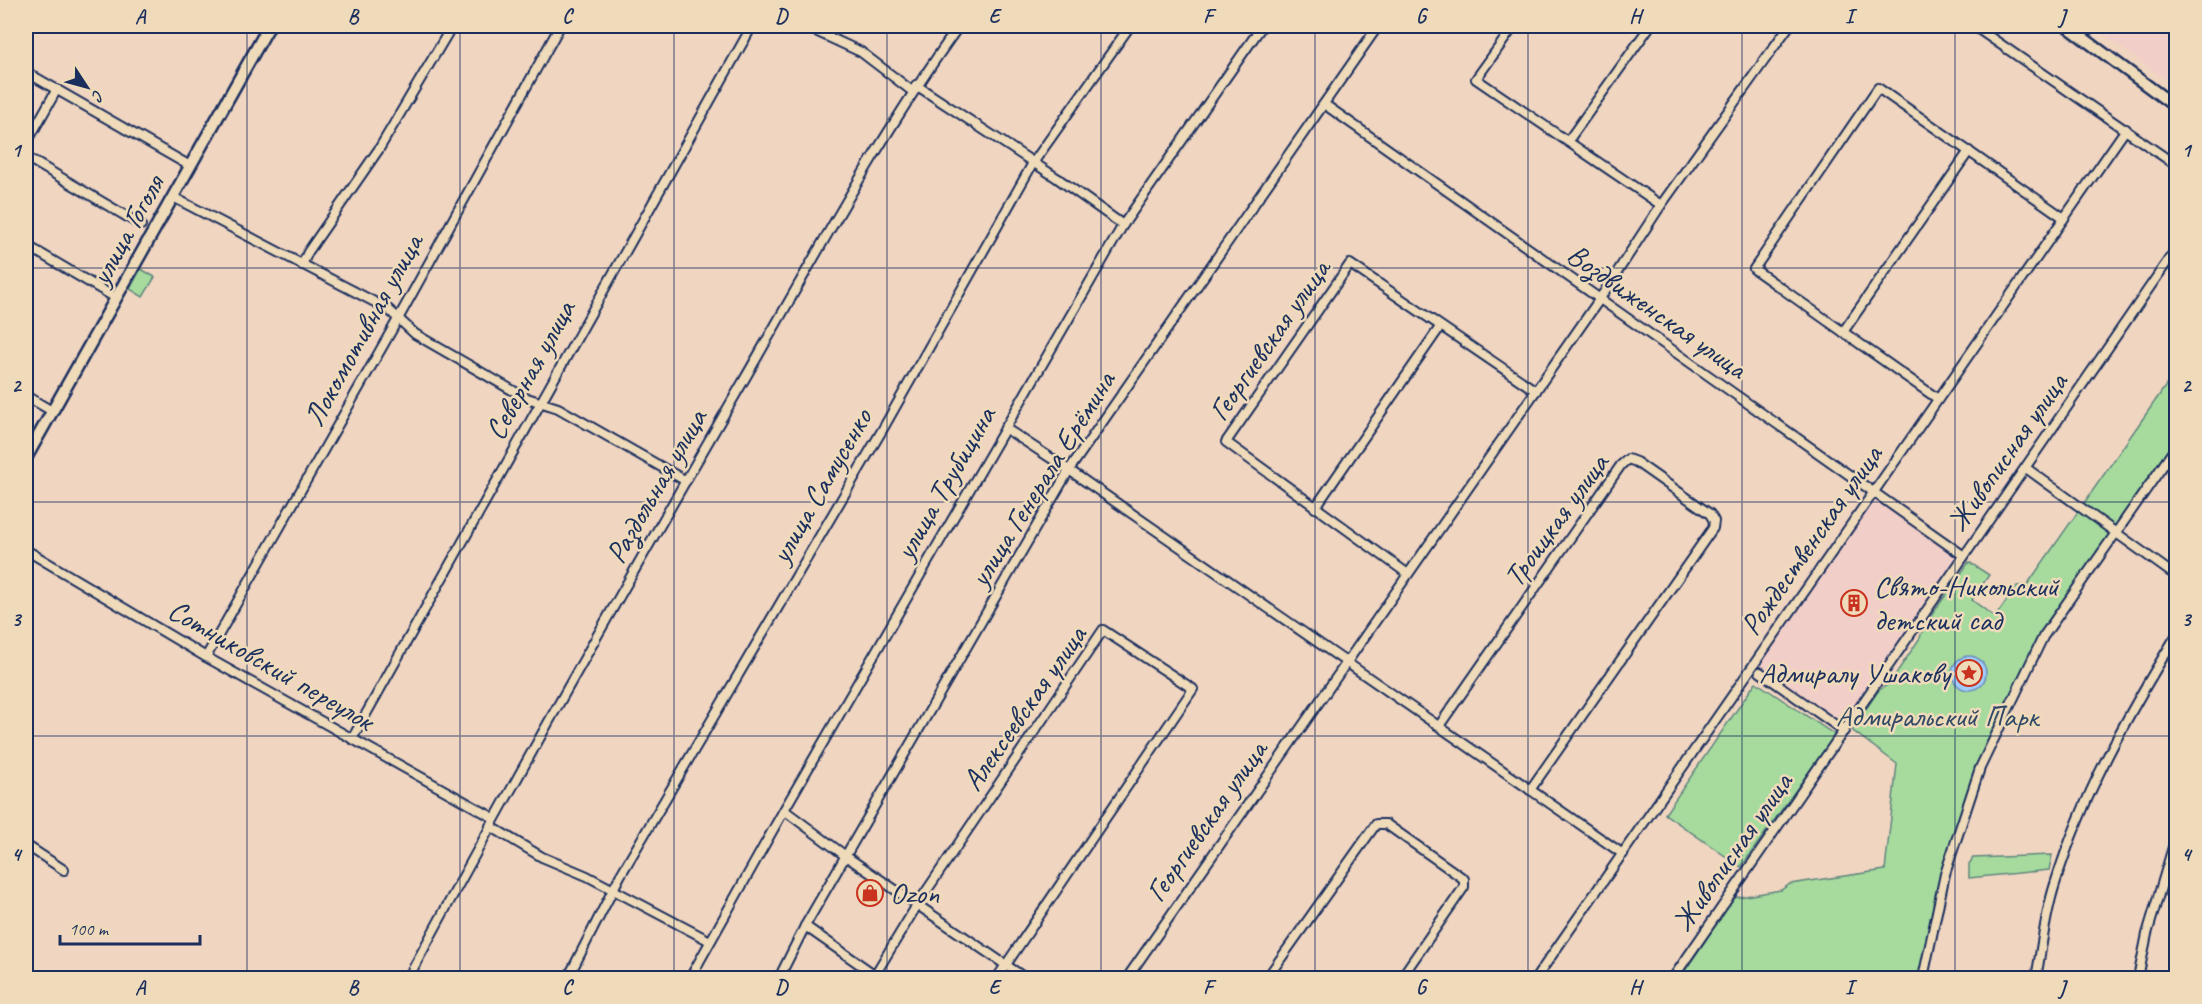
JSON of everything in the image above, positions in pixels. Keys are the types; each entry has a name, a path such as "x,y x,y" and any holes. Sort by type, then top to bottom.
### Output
{"main road":[{"name":"улица Гоголя","path":"26,458 269,26"},
{"path":"2067,26 2176,107"}],"street":[{"path":"302,265 308,252 379,149 452,26"},
{"name":"Локомотивная улица","path":"206,657 560,26"},
{"name":"Северная улица","path":"352,738 752,26"},
{"path":"805,26 861,52 1033,163 1123,225"},
{"name":"Раздольная улица","path":"408,978 492,822 686,481 914,88 958,26"},
{"name":"улица Самусенко","path":"568,978 613,890 884,427 1033,163 1130,26"},
{"name":"улица Трубицина","path":"690,978 784,810 1123,225 1262,26"},
{"name":"улица Генерала Ерёмина","path":"779,978 806,926 1069,470 1378,26"},
{"path":"1514,26 1476,79 1661,205"},
{"path":"1568,141 1650,26"},
{"path":"1974,26 2176,165"},
{"name":"Георгиевская улица","path":"1127,978 1536,391 1661,205 1786,27"},
{"path":"26,72 190,166"},
{"path":"1938,399 1754,269 1878,88 2064,218"},
{"path":"26,144 57,89"},
{"name":"Воздвиженская улица","path":"1324,104 1964,556"},
{"name":"Рождественская улица","path":"1536,978 2126,129"},
{"path":"1843,332 1969,152"},
{"path":"26,157 141,225"},
{"path":"173,197 388,309 415,334 524,397 540,400 558,408 686,481"},
{"path":"26,245 116,298"},
{"name":"Живописная улица","path":"1673,978 2176,249"},
{"name":"Георгиевская улица","path":"1408,574 1226,442 1350,264 1536,391"},
{"path":"1315,508 1440,327"},
{"path":"26,396 52,411"},
{"path":"1005,428 1623,854"},
{"path":"1923,978 1944,874 1980,768 2043,637 2176,447"},
{"name":"Троицкая улица","path":"1439,726 1621,465 1628,459 1636,462 1710,514 1714,520 1713,528 1530,790"},
{"path":"2026,468 2117,531 2176,576"},
{"name":"Сотниковский переулок","path":"26,550 206,657 352,738 492,822 542,856 710,941"},
{"name":"Алексеевская улица","path":"917,905 1102,630 1193,689 1006,965"},
{"path":"2036,978 2055,884 2097,776 2176,636"},
{"path":"1760,672 1844,731"},
{"path":"784,810 847,857 1025,978"},
{"path":"1267,978 1376,824 1386,824 1464,879 1464,887 1401,978"},
{"path":"2138,978 2146,934 2176,837"},
{"path":"26,845 64,870"},
{"path":"806,926 874,977 917,905"},
{"path":"997,978 1006,965"}],"shaded area":[{"path":"2092,26 2176,26 2176,87"},
{"path":"1875,498 1958,557 1843,723 1759,667"}],"green space":[{"path":"141,269 155,277 143,297 130,289"},
{"name":"Адмиральский Парк","path":"2176,371 2176,438 2041,632 1978,767 1946,860 1918,978 1680,978 1734,898 1781,890 1790,884 1885,870 1897,764 1853,731 1853,728 1879,690 1889,684 1920,638 1924,626 1969,562 1989,575 1972,600 1995,617 2017,586 2027,585"},
{"path":"1756,682 1835,735 1741,867 1665,814"},
{"path":"2052,855 2049,870 1969,878 1969,864 1973,858"}],"water":[{"path":"1969,656 1981,661 1986,673 1981,685 1969,690 1957,685 1952,673 1957,661"}],"place":[{"name":"Свято-Никольский детский сад","path":"1854,603"},
{"name":"Адмиралу Ушакову","path":"1969,673"},
{"name":"Ozon","path":"870,893"}]}
